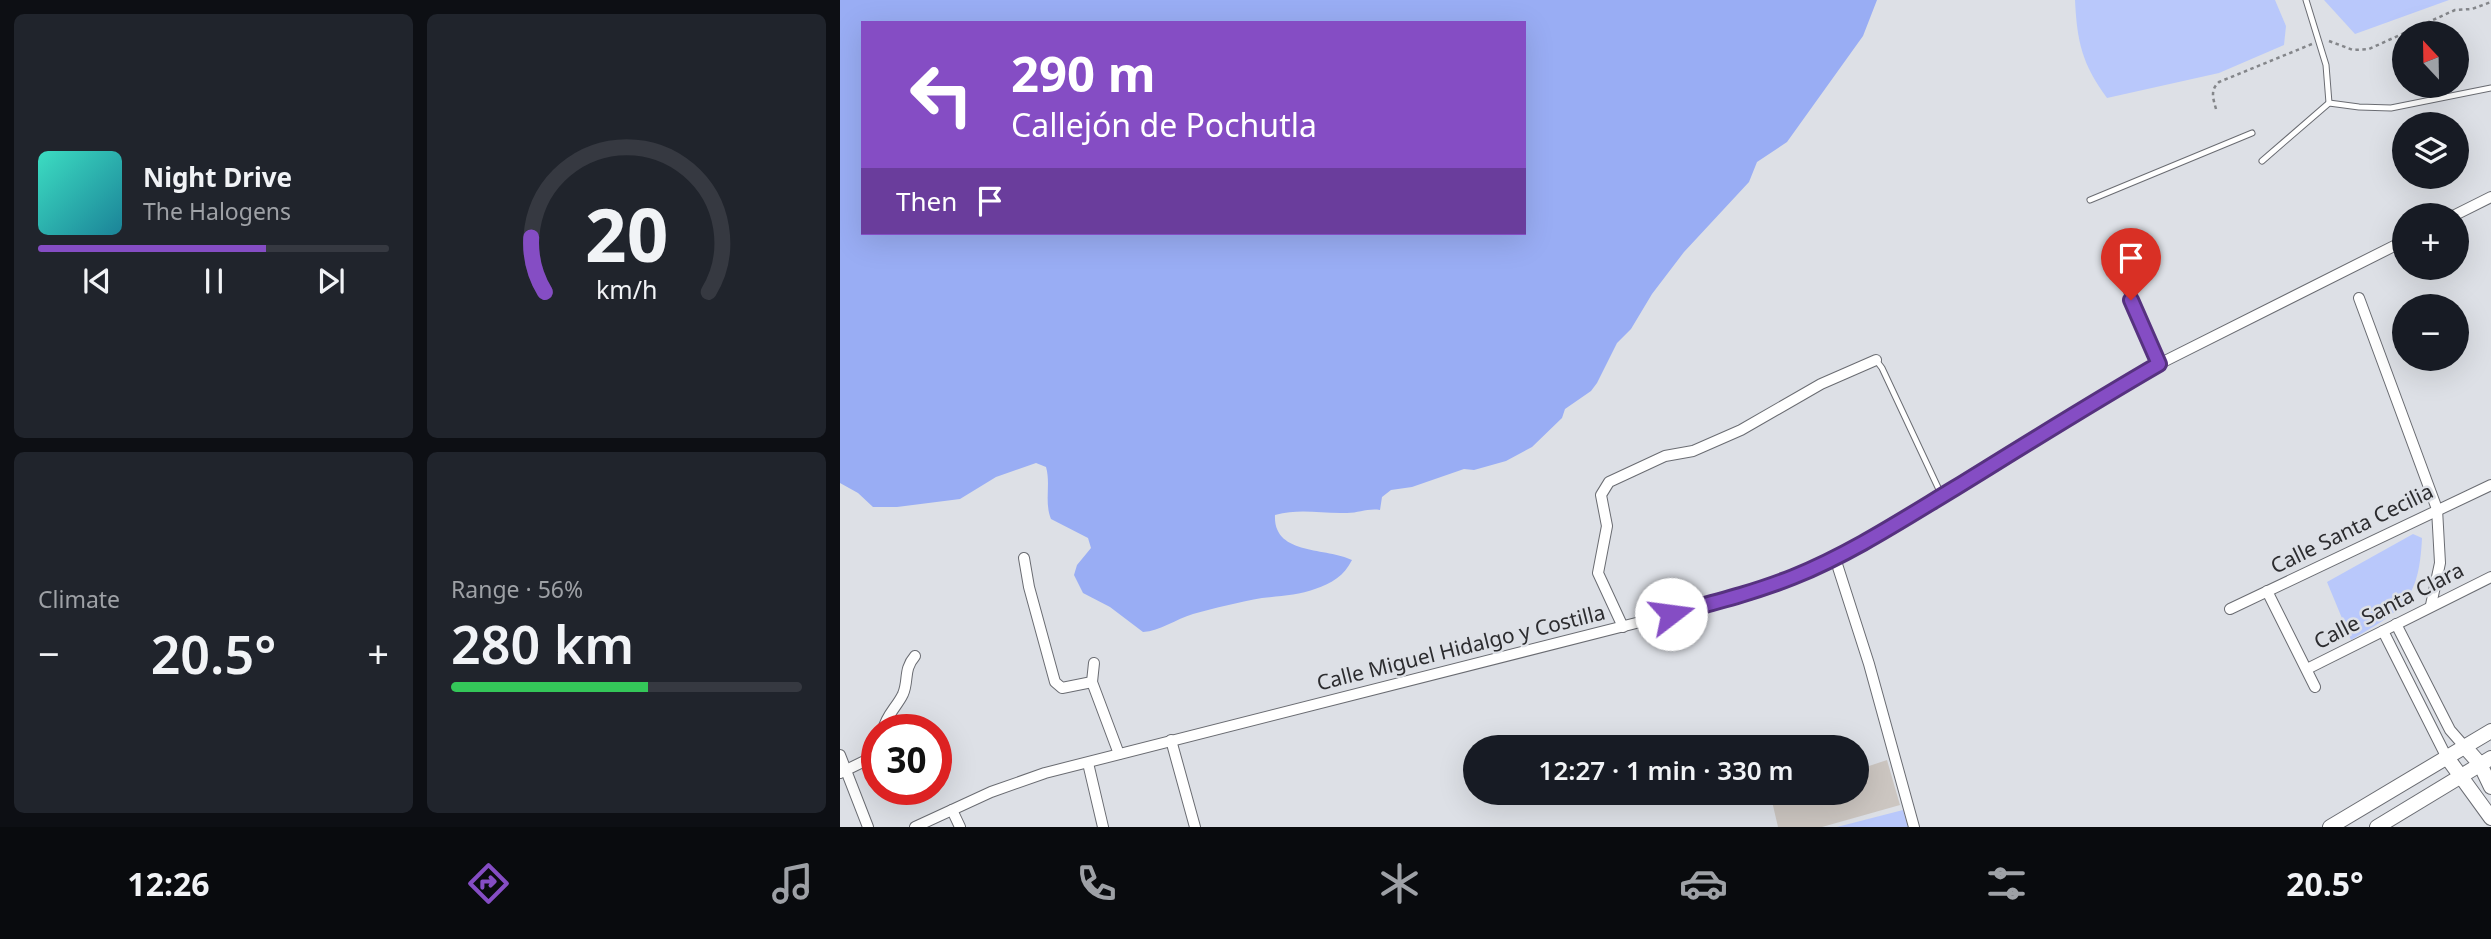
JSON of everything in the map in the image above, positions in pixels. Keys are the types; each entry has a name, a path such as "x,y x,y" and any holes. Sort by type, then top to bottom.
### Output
{"main road":[{"path":"2330,827 2491,731"},
{"path":"2464,746 2486,761 2491,787"},
{"path":"2446,756 2491,818"},
{"path":"2377,827 2486,761"}],"street":[{"path":"2469,208 2491,197"},
{"name":"Calle Miguel Hidalgo y Costilla","path":"915,827 1022,780 1623,627 1740,596 1793,577 1889,529 2159,364 2392,247"},
{"path":"2359,298 2437,509 2440,563 2431,605"},
{"path":"1623,627 1598,573 1607,526 1601,495 1609,482 1665,456 1693,452 1741,430 1821,384 1876,360"},
{"name":"Calle Santa Cecilia","path":"2230,609 2491,485"},
{"path":"1024,558 1029,587 1055,682 1062,688 1092,682"},
{"path":"1835,558 1869,664 1914,827"},
{"name":"Calle Santa Clara","path":"2267,591 2306,669 2491,576"},
{"path":"2396,624 2450,730 2464,746"},
{"path":"2383,631 2446,756"},
{"path":"889,714 898,704 904,691 906,670 915,656"},
{"path":"1094,663 1092,682 1119,754"},
{"path":"2306,669 2315,687"},
{"path":"1171,740 1195,827"},
{"path":"840,755 843,772 868,827"},
{"path":"843,772 861,763"},
{"path":"1088,763 1103,827"},
{"path":"952,810 960,827"}],"lane":[{"path":"2306,0 2326,65 2329,103"},
{"path":"2262,161 2329,103 2390,108 2491,88"},
{"path":"2090,200 2252,133"},
{"path":"2111,257 2159,364"},
{"path":"1876,360 1942,496"}],"path":[{"path":"2216,109 2213,96 2215,86 2219,82 2320,41 2333,42 2353,50 2369,49 2455,10 2472,9 2491,2"}],"shaded area":[{"path":"840,0 1877,0 1863,36 1787,142 1757,162 1749,182 1684,252 1652,294 1631,329 1617,343 1591,391 1565,409 1562,418 1532,447 1506,461 1474,470 1464,469 1412,487 1391,490 1382,497 1380,510 1275,515 1277,528 1283,538 1292,544 1352,560 1341,575 1327,584 1302,593 1262,598 1201,612 1143,632 1110,607 1083,593 1074,575 1077,565 1091,548 1088,538 1051,519 1046,467 1036,463 996,477 960,499 897,507 873,507 858,493 840,483"},
{"path":"2075,0 2275,0 2286,26 2284,45 2219,73 2107,98 2082,52"},
{"path":"2324,0 2449,0 2355,34"},
{"path":"2413,534 2422,538 2417,576 2412,590 2396,611 2351,640 2327,582"},
{"path":"1903,810 1908,827 1837,827"}],"building":[{"path":"1887,760 1900,805 1822,827 1778,827 1773,805 1869,805 1869,766"}],"route":[{"path":"1671,614 1740,596 1835,558 1889,529 2159,364 2131,300"}]}
